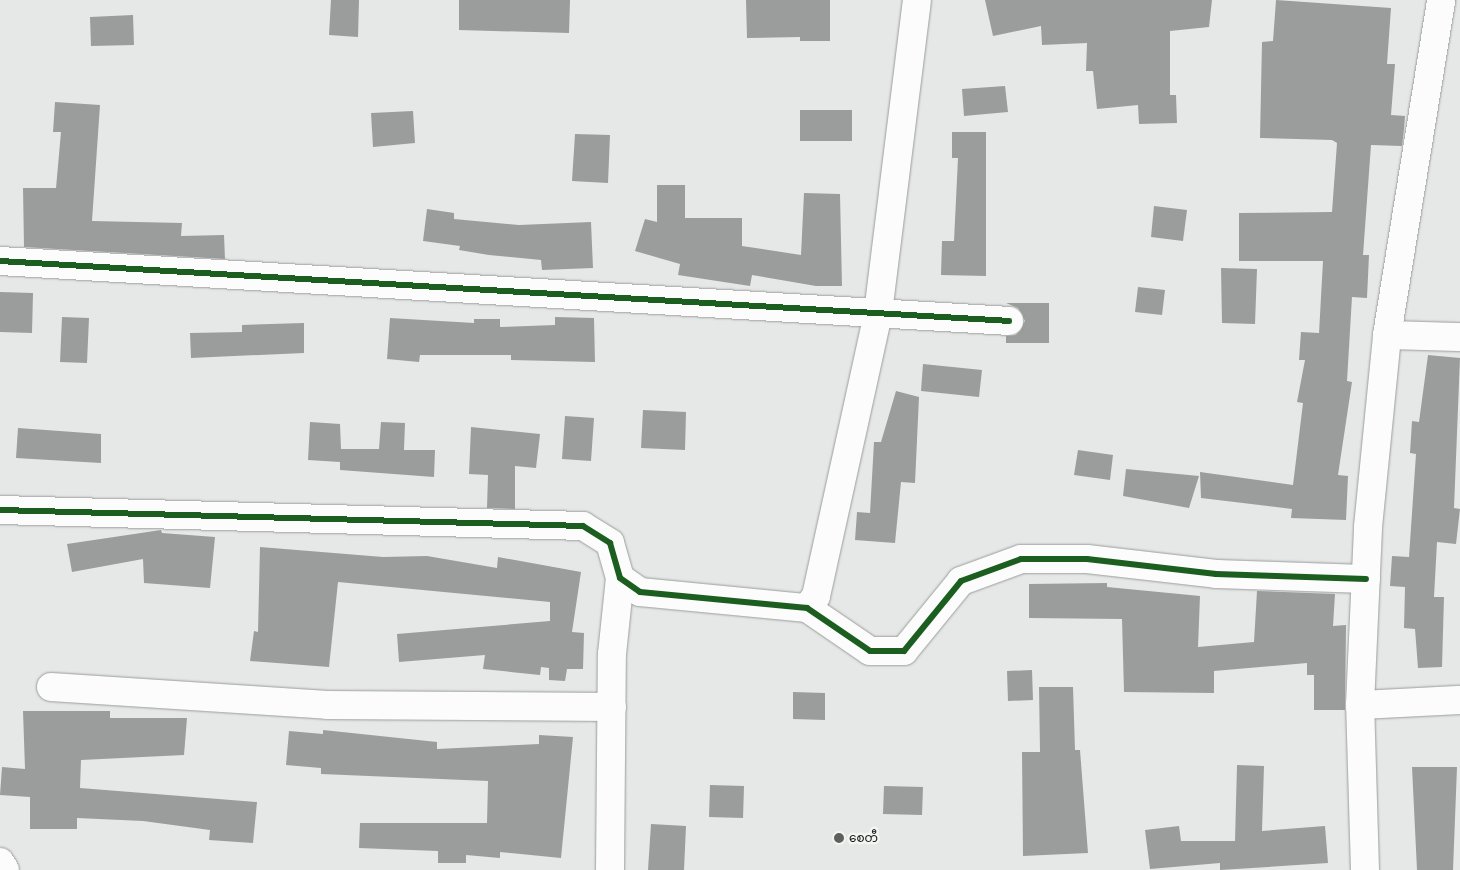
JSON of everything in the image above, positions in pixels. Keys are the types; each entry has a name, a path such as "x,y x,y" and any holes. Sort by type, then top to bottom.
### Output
{"street":[{"path":"807,608 816,596 878,313 917,0"},
{"path":"1365,870 1360,705 1366,579 1387,335 1441,0"},
{"path":"0,261 1009,321"},
{"path":"1387,335 1460,336"},
{"path":"0,510 583,526 610,543 620,578 612,654 610,870"},
{"path":"620,578 640,592 807,608 870,651 904,652 961,581 1021,559 1087,559 1216,574 1366,579"},
{"path":"51,687 327,705 612,707"},
{"path":"1360,705 1460,700"},
{"path":"0,862 5,870"}],"building":[{"path":"331,0 359,0 358,37 329,35"},
{"path":"459,0 570,0 569,33 459,30"},
{"path":"746,0 830,0 830,41 800,41 800,37 747,38"},
{"path":"985,0 1212,0 1209,27 1170,31 1170,95 1176,95 1177,123 1139,124 1138,105 1097,109 1093,71 1086,71 1087,43 1042,45 1041,26 993,36"},
{"path":"1276,0 1391,8 1387,64 1395,64 1391,115 1405,116 1404,129 1402,146 1371,145 1363,255 1369,255 1367,298 1352,297 1347,381 1352,382 1338,475 1348,476 1346,520 1291,518 1292,509 1201,498 1200,472 1293,485 1303,403 1297,402 1305,360 1299,360 1301,332 1319,333 1323,261 1239,261 1239,213 1332,212 1337,143 1332,140 1260,138 1262,42 1273,41"},
{"path":"133,15 134,45 91,46 90,17"},
{"path":"1005,86 1008,112 964,116 962,89"},
{"path":"55,102 100,105 92,221 182,223 181,236 224,235 225,259 24,247 23,188 56,188 61,132 53,132"},
{"path":"800,110 852,110 852,141 800,141"},
{"path":"413,111 415,143 373,147 371,113"},
{"path":"952,132 986,132 986,276 941,275 942,241 954,241 958,158 952,158"},
{"path":"575,134 610,135 608,183 572,181"},
{"path":"657,185 685,185 685,218 742,218 742,246 801,255 804,193 840,194 842,286 816,286 752,275 750,286 678,275 680,264 635,251 645,219 657,222"},
{"path":"1154,206 1187,210 1183,241 1151,237"},
{"path":"427,209 454,213 454,219 519,225 591,222 593,268 542,270 541,260 489,255 459,250 460,246 423,241"},
{"path":"1221,268 1257,269 1255,324 1222,323"},
{"path":"1138,287 1165,290 1162,315 1135,312"},
{"path":"0,292 33,293 32,333 0,332"},
{"path":"1006,303 1049,303 1049,343 1006,343 1006,336 1016,335 1025,321 1018,308"},
{"path":"62,317 89,318 87,363 60,362"},
{"path":"555,317 594,318 595,362 511,360 511,355 420,355 419,362 387,359 390,318 474,323 474,319 500,319 500,327 555,325"},
{"path":"304,323 304,353 191,358 190,333 242,332 242,325"},
{"path":"1428,355 1460,358 1454,508 1460,509 1456,544 1437,542 1434,597 1444,597 1442,667 1418,668 1415,629 1404,628 1405,587 1390,586 1392,556 1409,557 1416,454 1410,453 1412,421 1419,422"},
{"path":"923,364 982,370 979,397 921,391"},
{"path":"896,391 919,397 915,483 901,482 895,543 855,540 857,512 870,513 874,442 881,442"},
{"path":"643,410 686,412 685,450 641,448"},
{"path":"565,416 594,418 591,461 562,459"},
{"path":"310,422 340,424 341,449 379,449 381,422 405,423 404,450 435,450 434,477 340,470 340,462 308,460"},
{"path":"471,427 540,434 536,468 515,466 515,509 487,508 488,475 469,474"},
{"path":"18,428 101,434 101,463 16,458"},
{"path":"1078,450 1113,455 1110,480 1074,475"},
{"path":"1126,469 1199,476 1189,508 1123,496"},
{"path":"161,530 162,533 215,537 210,588 144,583 143,559 72,572 67,544"},
{"path":"260,547 383,557 427,556 497,568 498,557 581,572 572,632 584,633 583,669 567,669 565,681 549,680 549,668 541,667 540,675 483,669 485,655 399,662 397,634 550,621 550,602 338,582 329,667 250,661 254,631 258,632"},
{"path":"1107,583 1107,587 1200,596 1198,647 1254,642 1257,591 1335,594 1333,626 1346,625 1345,710 1314,710 1314,675 1307,675 1307,663 1214,671 1214,693 1124,692 1122,619 1029,618 1029,584"},
{"path":"1032,670 1033,700 1008,701 1007,671"},
{"path":"1039,687 1073,687 1075,750 1080,750 1088,853 1023,856 1022,752 1040,752"},
{"path":"793,692 825,693 825,720 793,719"},
{"path":"23,711 110,711 110,718 187,718 184,755 81,760 80,788 257,802 253,843 209,840 210,830 143,821 77,818 77,829 30,829 30,797 0,795 2,767 25,769"},
{"path":"323,730 437,742 437,749 539,744 539,735 573,737 561,858 500,852 500,858 466,855 466,863 438,863 438,851 359,848 360,823 487,823 488,781 321,774 321,768 286,765 289,731 323,734"},
{"path":"1237,765 1264,766 1262,831 1325,826 1328,863 1220,870 1220,863 1150,869 1145,830 1179,826 1181,841 1235,841"},
{"path":"1412,767 1457,767 1453,870 1417,870"},
{"path":"710,785 744,786 743,818 709,817"},
{"path":"884,786 923,787 922,815 883,814"},
{"path":"651,824 686,826 684,870 648,870"}],"cycle path":[{"path":"0,261 1009,321"},
{"path":"0,510 583,526 610,543 620,578 640,592 807,608 870,651 904,651 961,581 1021,559 1087,559 1216,574 1366,579"}],"place":[{"name":"စေတီ","path":"839,838"}]}
